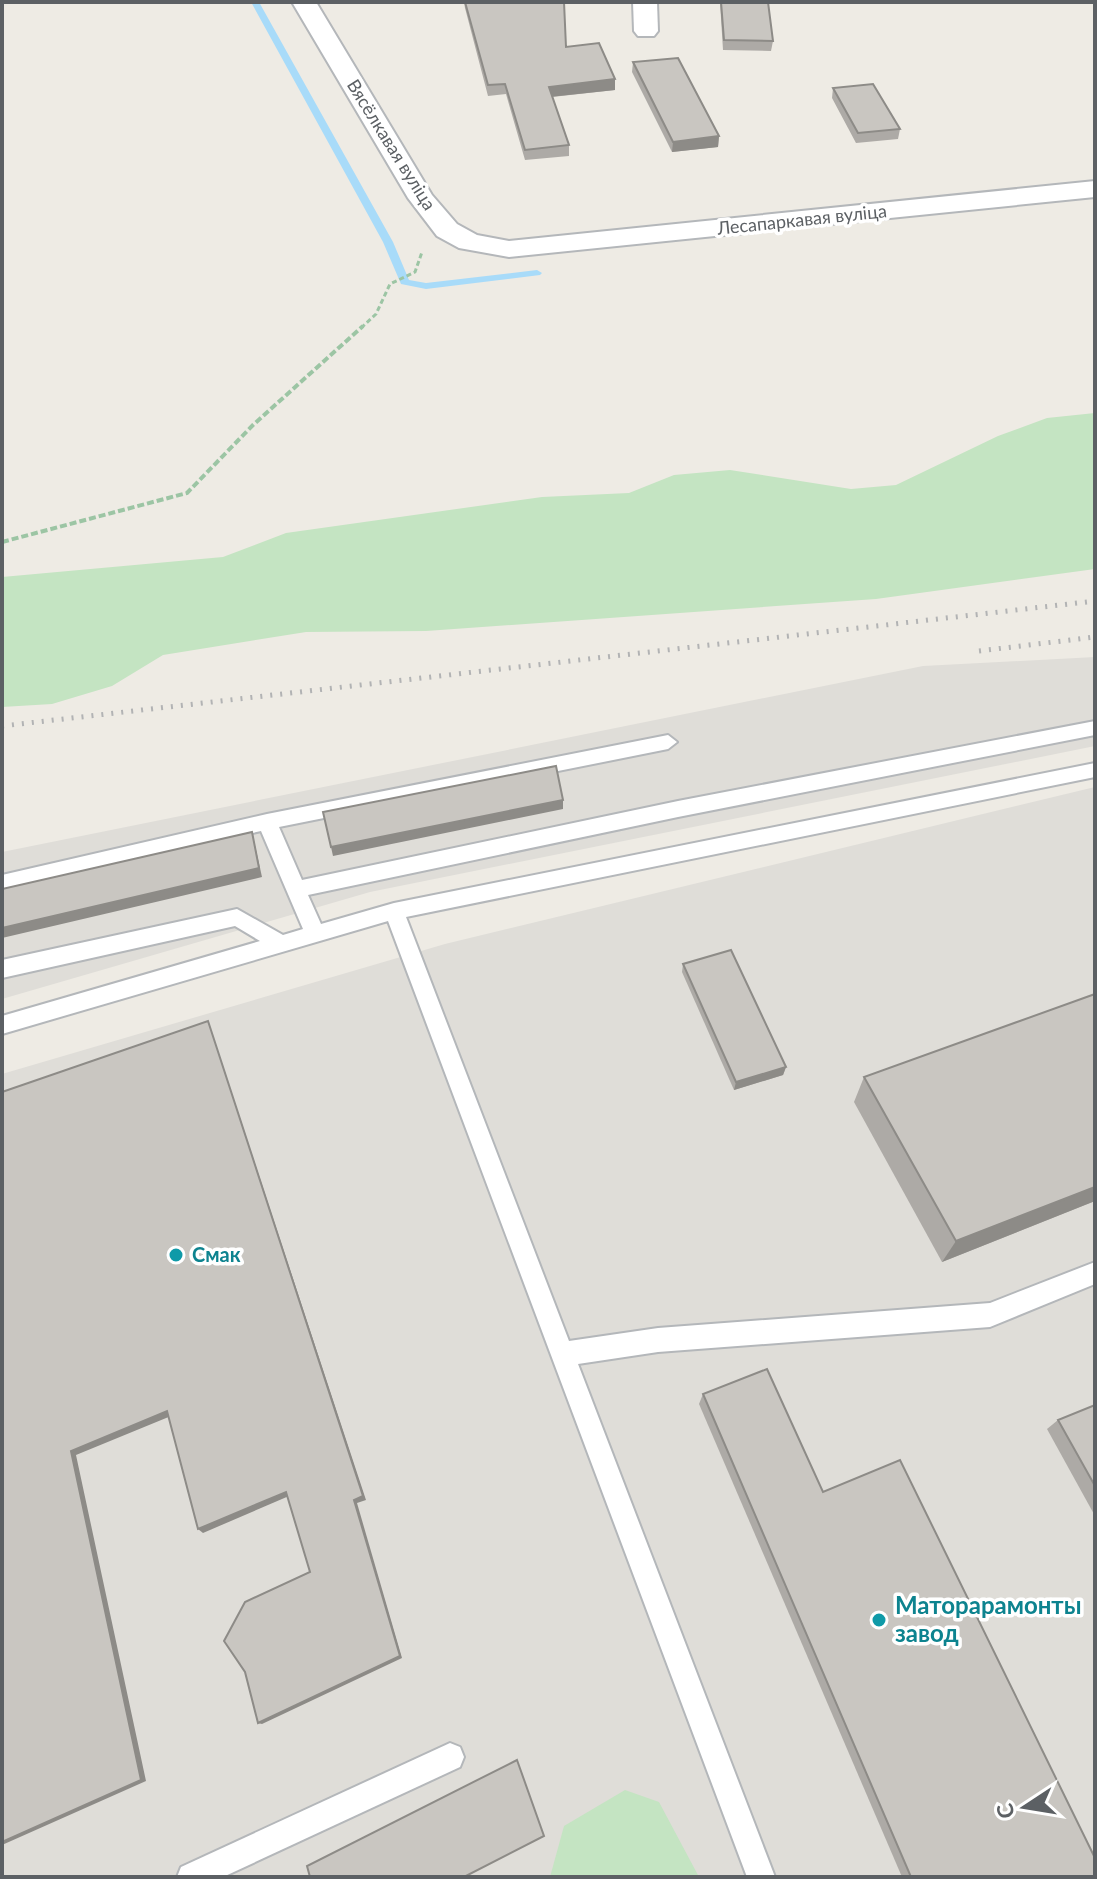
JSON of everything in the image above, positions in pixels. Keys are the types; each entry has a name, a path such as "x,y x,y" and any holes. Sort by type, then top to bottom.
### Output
{"street":[{"name":"Вясёлкавая вуліца","path":"304,2 421,198 447,230 469,242 509,249"},
{"path":"645,2 646,31"},
{"name":"Лесапаркавая вуліца","path":"509,249 1095,189"}],"lane":[{"path":"294,890 678,809 1095,728"},
{"path":"2,883 267,822 668,742"},
{"path":"2,1025 394,911 1095,770"},
{"path":"267,822 315,934"},
{"path":"394,911 761,1877"},
{"path":"2,969 237,917 282,944"},
{"path":"563,1354 658,1340 990,1315 1095,1273"},
{"path":"191,1877 450,1757"}],"path":[{"path":"2,542 187,493 253,425 376,314 390,284 415,272"}],"shaded area":[{"path":"1095,657 1095,746 370,892 2,999 2,852 923,666"},
{"path":"1095,787 1095,1877 2,1877 2,1074 445,944"}],"green space":[{"path":"1095,413 1095,569 876,599 426,631 306,632 163,655 112,686 52,704 2,707 2,577 223,557 286,533 542,497 629,493 674,475 730,470 851,489 896,485 998,436 1047,418"},
{"path":"625,1790 659,1802 699,1877 550,1877 564,1826"}],"building":[{"path":"465,2 564,2 566,47 599,43 615,79 549,87 569,145 525,150 505,84 488,85"},
{"path":"721,2 768,2 773,41 724,40"},
{"path":"678,58 719,136 673,142 633,62"},
{"path":"873,84 900,129 858,133 833,88"},
{"path":"556,766 563,800 331,847 323,812"},
{"path":"252,832 259,868 2,928 2,889"},
{"path":"731,950 786,1067 736,1082 683,964"},
{"path":"1095,994 1095,1187 956,1241 864,1077"},
{"path":"208,1021 363,1496 354,1500 400,1656 258,1723 245,1672 224,1641 245,1602 310,1572 286,1492 198,1529 167,1411 71,1451 141,1780 2,1842 2,1092"},
{"name":"Маторарамонты завод","path":"767,1369 823,1492 900,1460 1095,1858 1095,1877 911,1877 703,1394"},
{"path":"1095,1405 1095,1486 1058,1420"},
{"path":"517,1760 544,1836 464,1877 310,1877 307,1866"}],"waterway":[{"path":"255,2 388,242 405,282 426,286 537,273"}],"railway":[{"path":"2,726 1095,601"},
{"path":"979,651 1095,637"}],"place":[{"name":"Смак","path":"176,1255"},
{"name":"Маторарамонты завод","path":"879,1620"}]}
